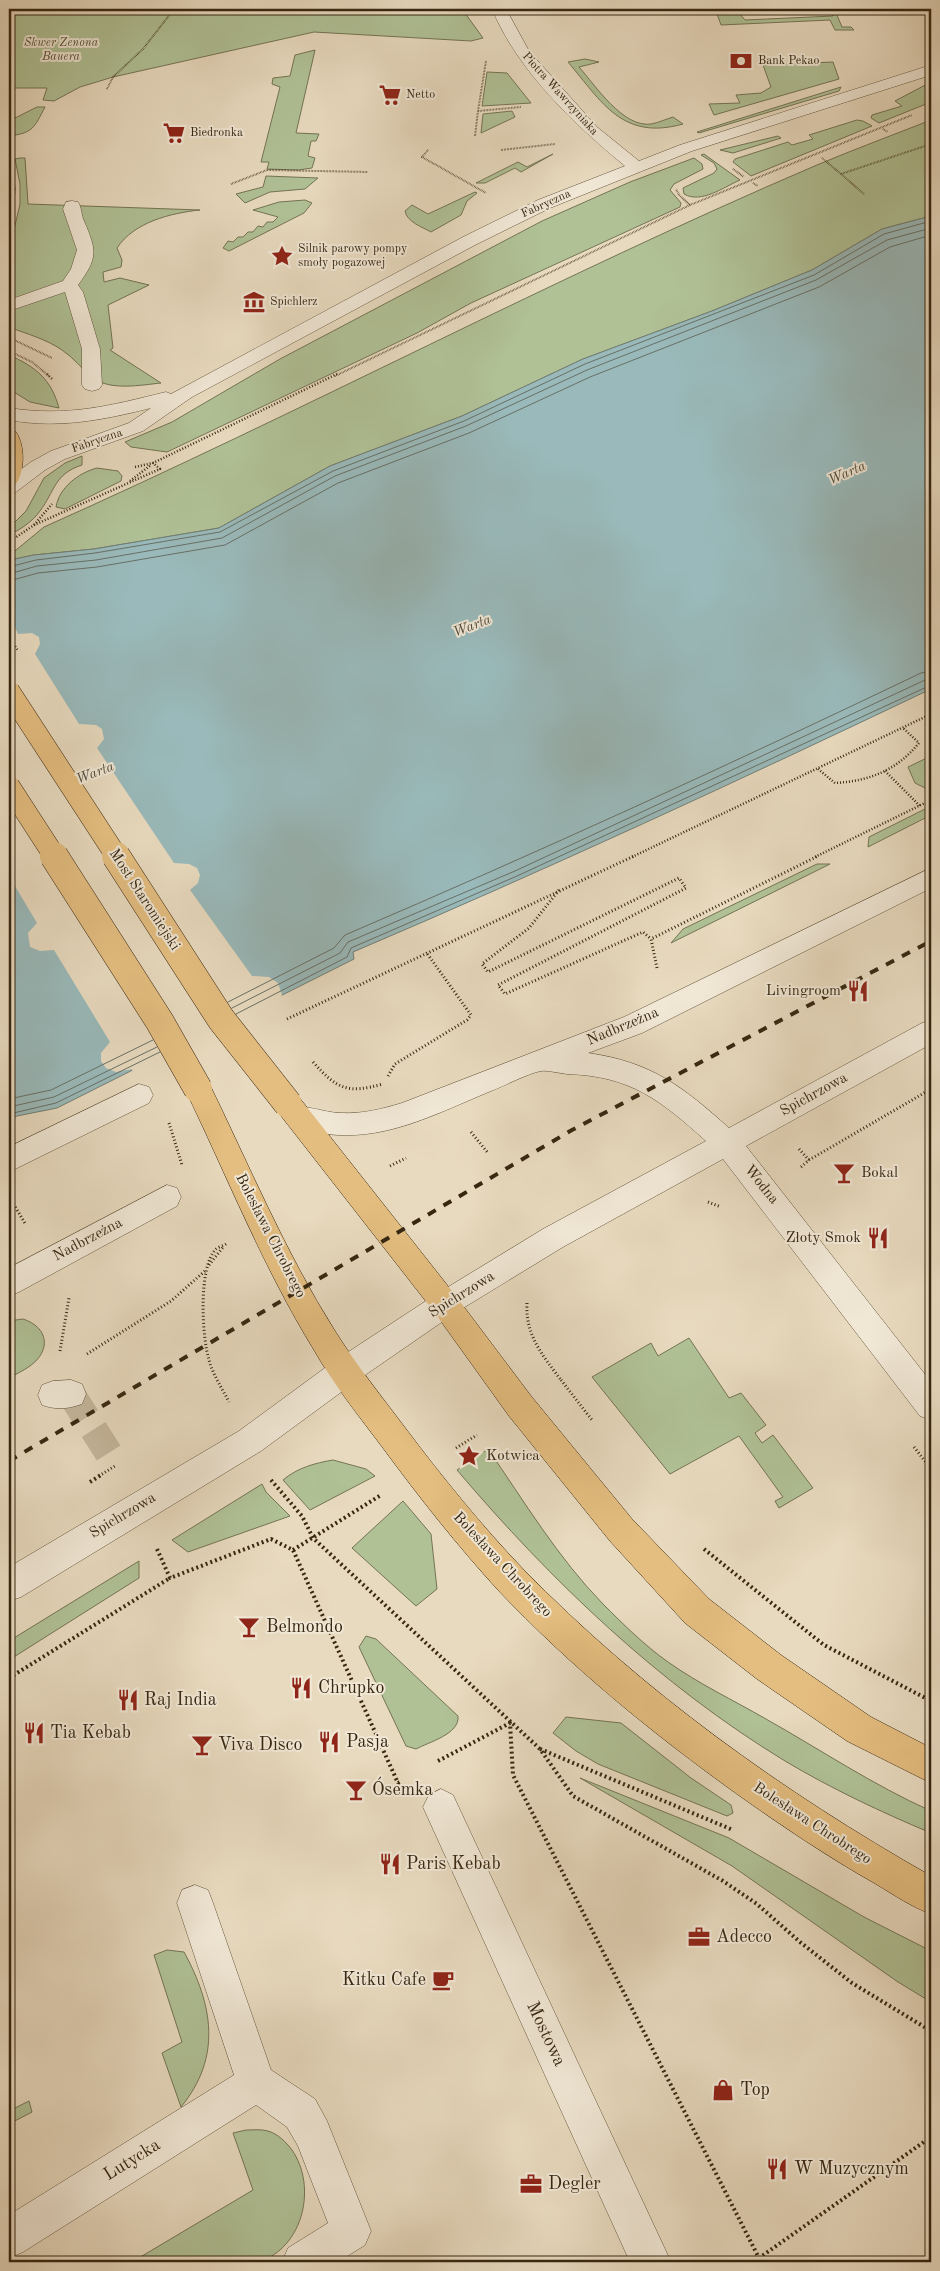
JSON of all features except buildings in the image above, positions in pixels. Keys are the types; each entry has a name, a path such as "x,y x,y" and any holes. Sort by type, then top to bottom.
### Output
{"main road":[{"path":"9,436 13,458 9,480"},
{"name":"Most Staromiejski","path":"9,691 221,1019 293,1110"},
{"name":"Bolesława Chrobrego","path":"9,786 160,1022 198,1088 264,1227 317,1328 344,1372 419,1472 527,1596 636,1696 733,1771 810,1824 841,1845 931,1896"},
{"path":"293,1110 445,1304 520,1406 620,1530 697,1610 769,1668 846,1720 931,1766"}],"street":[{"name":"Piotra Wawrzyniaka","path":"499,9 522,53 591,130 636,167"},
{"name":"Fabryczna","path":"9,488 38,466 58,455 136,427 185,393 489,230 544,204 686,148 896,83 931,70"},
{"path":"9,306 69,285 84,263 87,244 73,215 72,206"},
{"path":"69,285 74,292 91,349 92,385"},
{"name":"Fabryczna","path":"9,414 44,419 80,418 96,416 185,393"},
{"name":"Nadbrzeżna","path":"293,1110 340,1125 371,1123 406,1114 527,1065 633,1026 931,877"},
{"name":"Spichrzowa","path":"9,1585 250,1441 344,1372 445,1304 553,1238 931,1031"},
{"name":"Wodna","path":"527,1065 554,1062 582,1063 608,1067 659,1087 681,1102 727,1143 777,1205 931,1406"},
{"path":"9,1160 139,1095"},
{"name":"Nadbrzeżna","path":"9,1283 167,1197"},
{"name":"Mostowa","path":"441,1807 651,2262"},
{"path":"195,1903 256,2083 301,2113 313,2135 351,2231 302,2262"},
{"name":"Lutycka","path":"9,2238 256,2083"}],"path":[{"path":"9,13 84,9"},
{"path":"106,89 113,77 143,49 174,9"},
{"path":"474,136 487,56"},
{"path":"478,110 526,107"},
{"path":"126,485 153,463 690,205 914,114"},
{"path":"883,129 888,132"},
{"path":"501,150 563,143"},
{"path":"841,174 931,144"},
{"path":"686,148 708,164 709,169 706,174 676,189 679,195 690,205"},
{"path":"428,150 422,157 491,195 485,198"},
{"path":"9,158 15,189 9,230"},
{"path":"822,158 864,194"},
{"path":"231,184 267,170 368,172"},
{"path":"753,183 758,186"},
{"path":"9,351 26,358 42,368 53,380"},
{"path":"9,542 34,525 160,468"},
{"path":"287,1019 931,714"},
{"path":"818,769 835,783 850,783 875,777 910,755 919,743 903,728"},
{"path":"885,772 920,806"},
{"path":"651,939 931,800"},
{"path":"559,890 528,928 482,964 488,972 679,878 686,888 498,985 505,994 643,932 651,939 659,977"},
{"path":"394,1064 467,1020 471,1015 426,952"},
{"path":"383,1084 392,1082"},
{"path":"795,1172 808,1160 931,1089"},
{"path":"9,1196 28,1228"},
{"path":"703,1200 725,1208"},
{"path":"78,1246 62,1395 76,1361 171,1300 206,1270 224,1245"},
{"path":"531,1296 527,1301 526,1312 531,1338 597,1426"},
{"path":"555,1384 561,1380"},
{"path":"453,1451 477,1435"},
{"path":"913,1445 931,1469"},
{"path":"293,1550 385,1492"},
{"path":"136,1508 170,1578"},
{"path":"313,1538 540,1749 574,1796 730,1885 757,1904 800,1942 852,1983 931,2031"},
{"path":"9,1678 170,1578 271,1539 293,1550 398,1783 407,1778"},
{"path":"699,1544 824,1645 931,1701"},
{"path":"433,1764 510,1723"},
{"path":"510,1723 513,1775 759,2258"},
{"path":"754,2262 931,2137"}],"green space":[{"name":"Skwer Zenona Bauera","path":"9,9 462,9 483,38 471,41 314,32 113,77 80,87 54,101 43,100 47,88 9,88"},
{"path":"832,9 844,9 846,13 836,13 842,27 851,27 854,30 835,30 830,20 721,25 716,11 738,12 745,20 833,16"},
{"path":"315,50 296,133 319,134 316,141 311,141 308,156 315,158 312,168 298,170 267,169 269,162 261,162 280,87 272,84 273,78 290,76 295,55"},
{"path":"585,59 599,62 579,67 610,104 630,119 651,124 673,117 683,124 662,128 644,127 629,122 615,114 603,104 568,62"},
{"path":"833,62 839,79 714,115 709,104 740,103 736,95 761,93 771,87 763,65"},
{"path":"487,72 507,73 531,103 482,106"},
{"path":"931,82 931,102 879,123 871,118 872,115 902,106 895,101"},
{"path":"841,87 839,91 699,133 697,132"},
{"path":"37,107 45,107 35,125 28,131 9,136 9,121"},
{"path":"512,111 515,117 481,133 483,114"},
{"path":"857,120 872,126 751,176 733,162 735,159 788,142 792,145 813,139 809,135"},
{"path":"931,120 931,216 882,229 812,270 712,311 583,359 462,416 330,466 219,528 94,549 34,555 15,559 9,563 10,555 44,527 238,437 622,252 817,165"},
{"path":"778,136 781,138 733,153 720,150"},
{"path":"553,154 521,172 515,168 485,183 476,183 518,162 527,167"},
{"path":"704,154 740,180 705,196 691,197 684,194 683,188 714,173 717,169 714,163 701,155"},
{"path":"25,158 28,204 200,210 165,216 143,225 124,239 117,248 122,260 121,267 103,272 104,282 120,278 149,285 108,305 113,348 110,350 161,383 135,386 108,385 93,378 70,356 56,346 9,327 9,251 20,204 20,184 15,159"},
{"path":"694,158 702,164 703,169 674,184 670,190 681,203 680,207 471,303 417,333 167,452 131,447 125,442 172,422 280,359 542,221 630,182"},
{"path":"266,176 318,178 305,189 270,192 245,203 236,194 263,187"},
{"path":"475,192 477,193 467,201 461,215 431,232 419,226 406,215 405,211 412,205 428,214"},
{"path":"305,200 312,203 304,213 229,251 223,248 228,241 233,242 248,232 253,232 258,226 263,227 267,222 273,222 278,217 253,210 279,202"},
{"path":"9,355 35,369 41,375 52,389 59,408 30,402 9,389"},
{"path":"82,456 82,465 60,478 37,515 26,525 9,535 9,528 26,511 44,478 65,463"},
{"path":"97,468 118,471 122,476 121,481 65,509 56,507 61,494 70,482"},
{"path":"931,756 931,787 925,788 915,783 908,767"},
{"path":"931,806 931,815 868,847 869,837"},
{"path":"817,864 830,864 671,943 683,929"},
{"path":"23,1319 38,1327 42,1333 44,1346 37,1360 9,1378 9,1321"},
{"path":"689,1338 729,1398 741,1393 766,1425 755,1433 762,1443 773,1435 813,1488 779,1508 775,1501 783,1497 739,1436 670,1474 592,1377 651,1343 658,1356"},
{"path":"488,1449 571,1568 603,1604 642,1641 668,1662 704,1685 868,1779 931,1811 931,1833 857,1800 785,1761 694,1699 609,1629 530,1552 457,1470"},
{"path":"333,1460 366,1469 375,1476 310,1510 283,1480 294,1472 306,1467"},
{"path":"262,1484 266,1492 290,1516 188,1552 172,1540"},
{"path":"403,1501 431,1534 437,1589 416,1606 352,1548"},
{"path":"139,1561 139,1578 9,1660 9,1641"},
{"path":"366,1636 376,1639 458,1716 454,1728 449,1733 416,1749 406,1746 359,1647"},
{"path":"566,1717 621,1723 691,1778 731,1805 733,1813 727,1816 598,1764 576,1751 553,1733"},
{"path":"580,1778 729,1838 864,1917 931,1951 931,2002 898,1982 732,1866"},
{"path":"167,1950 184,1952 202,1992 207,2011 209,2031 208,2050 203,2069 194,2088 181,2107 162,2053 182,2042 154,1955"},
{"path":"29,2101 32,2112 9,2124 9,2111"},
{"path":"246,2130 272,2132 292,2150 300,2165 304,2181 302,2214 296,2229 287,2243 274,2254 256,2263 132,2262 253,2190 233,2133"}],"water":[{"name":"Warta","path":"931,216 931,689 644,824 353,952 354,959 57,1108 17,1116 9,1120 9,563 15,559 34,555 94,549 219,528 330,466 462,416 583,359 712,311 812,270 882,229"}],"pier":[{"path":"9,614 18,634 32,633 39,637 40,644 35,654 79,724 96,725 102,729 104,739 97,748 174,863 189,864 197,868 200,875 198,883 190,890 252,976 269,977 278,983 282,995 280,999 272,1004 133,1074 132,1069 116,1072 106,1068 101,1061 101,1053 110,1042 54,950 40,951 30,947 28,933 37,923 9,876"}],"tunnel":[{"path":"71,1394 115,1463"}],"railway":[{"path":"9,1461 572,1130 931,941"}],"place":[{"name":"Bank Pekao","path":"741,61"},
{"name":"Netto","path":"390,95"},
{"name":"Biedronka","path":"174,133"},
{"name":"Silnik parowy pompy smoły pogazowej","path":"282,256"},
{"name":"Spichlerz","path":"254,302"},
{"name":"Livingroom","path":"858,991"},
{"name":"Bokal","path":"844,1173"},
{"name":"Złoty Smok","path":"878,1238"},
{"name":"Kotwica","path":"469,1456"},
{"name":"Belmondo","path":"249,1627"},
{"name":"Chrupko","path":"301,1688"},
{"name":"Raj India","path":"128,1700"},
{"name":"Tia Kebab","path":"34,1733"},
{"name":"Pasja","path":"329,1742"},
{"name":"Viva Disco","path":"202,1745"},
{"name":"Ósemka","path":"356,1790"},
{"name":"Paris Kebab","path":"390,1864"},
{"name":"Adecco","path":"699,1937"},
{"name":"Kitku Cafe","path":"443,1980"},
{"name":"Top","path":"723,2090"},
{"name":"W Muzycznym","path":"777,2169"},
{"name":"Degler","path":"531,2184"}]}
